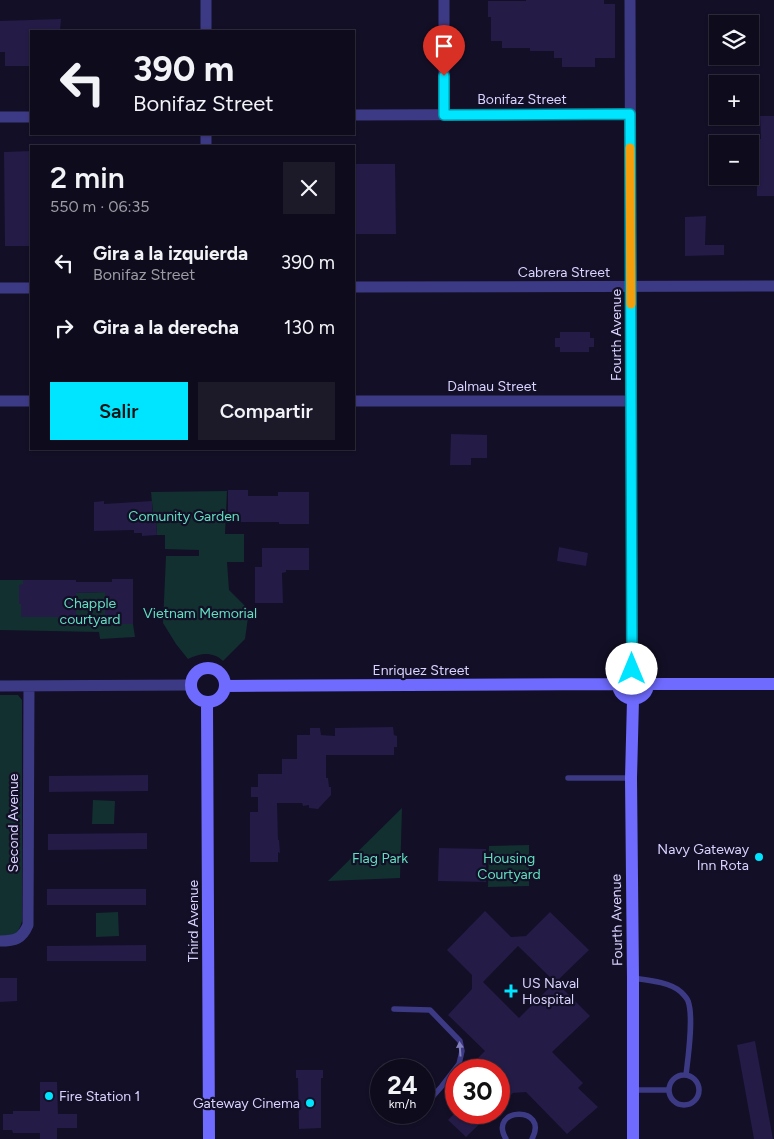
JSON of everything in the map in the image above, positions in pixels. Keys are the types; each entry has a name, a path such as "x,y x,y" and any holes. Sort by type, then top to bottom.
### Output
{"street":[{"path":"206,0 206,30"},
{"path":"444,0 444,115"},
{"name":"Fourth Avenue","path":"630,0 632,669"},
{"name":"Bonifaz Street","path":"355,115 630,114"},
{"path":"0,117 30,117"},
{"name":"Cabrera Street","path":"355,287 774,286"},
{"path":"0,288 30,288"},
{"path":"0,401 30,401"},
{"name":"Dalmau Street","path":"355,401 631,401"},
{"path":"208,668 214,669 222,676 225,686 221,696 207,702 198,698 191,685 198,671 208,668"},
{"path":"632,669 645,675 648,684 642,697 632,700 623,697 617,684 623,672 632,669"},
{"name":"Enriquez Street","path":"225,686 617,684"},
{"path":"648,684 774,684"},
{"path":"0,686 191,685"},
{"name":"Second Avenue","path":"0,941 17,939 26,930 28,925 29,686"},
{"name":"Fourth Avenue","path":"632,700 630,778 633,1139"},
{"name":"Third Avenue","path":"207,702 209,1139"}],"lane":[{"path":"568,778 630,778"},
{"path":"633,978 665,984 680,991 688,1000 690,1017 686,1075"},
{"path":"394,1009 430,1010 460,1041 462,1052 459,1064 435,1093"},
{"path":"680,1075 691,1076 695,1079 699,1088 698,1097 695,1102 686,1106 677,1104 670,1099 668,1090 672,1080 680,1075"},
{"path":"633,1090 668,1090"},
{"path":"506,1139 503,1132 504,1122 517,1113 528,1116 534,1124 535,1129 532,1139"}],"green space":[{"path":"227,491 225,534 244,534 244,562 227,562 229,590 249,610 245,639 223,661 211,654 197,655 188,659 163,623 166,556 199,556 199,550 165,549 165,535 157,535 156,522 148,522 148,513 153,513 151,492"},
{"name":"Chapple courtyard","path":"0,580 23,580 23,585 19,585 19,604 21,604 22,617 76,617 76,593 105,592 105,624 133,624 135,637 100,639 99,632 0,630"},
{"path":"0,695 18,695 22,700 22,921 17,932 9,936 0,936"},
{"path":"93,800 115,801 114,824 92,824"},
{"name":"Flag Park","path":"402,808 400,878 328,881"},
{"name":"Housing Courtyard","path":"529,845 529,886 488,887 489,846"},
{"path":"118,912 119,936 96,937 96,913"}],"building":[{"path":"604,0 604,4 615,4 615,58 595,58 595,67 562,67 562,58 554,58 554,51 530,51 530,48 502,48 502,41 491,41 491,17 488,17 488,1"},
{"path":"61,19 60,30 30,30 30,66 5,66 5,52 0,52 0,21"},
{"path":"760,116 774,116 774,196 757,196 757,185 759,185 759,139 761,139"},
{"path":"30,151 30,246 5,246 4,152"},
{"path":"355,164 395,164 396,234 355,234"},
{"path":"706,216 705,245 724,245 724,255 685,256 685,217"},
{"path":"560,332 590,332 590,338 594,338 594,347 589,347 589,352 560,352 560,347 555,347 555,338 560,338"},
{"path":"451,434 487,435 487,458 471,458 471,465 450,465"},
{"path":"228,490 248,490 248,496 278,496 278,492 309,492 309,524 228,522"},
{"path":"104,501 104,504 152,501 153,522 156,522 157,535 142,536 142,533 134,533 134,530 94,531 94,502"},
{"path":"559,547 588,553 586,566 557,561"},
{"path":"262,548 309,548 309,570 286,570 286,572 282,573 283,603 255,603 255,567 262,567"},
{"path":"112,579 133,579 133,624 105,624 105,592 76,593 76,617 21,617 19,585 23,584 23,580 112,582"},
{"path":"393,727 394,735 397,736 397,747 394,747 394,755 326,755 326,778 328,778 329,787 331,787 331,795 318,809 309,808 309,805 303,806 302,803 277,803 280,853 278,852 278,862 250,862 250,812 258,812 258,797 251,797 251,787 258,787 258,774 282,774 282,759 297,759 297,735 310,735 310,728 320,728 321,735 335,736 335,728"},
{"path":"148,775 148,791 49,792 49,776"},
{"path":"147,833 147,849 48,850 48,834"},
{"path":"439,848 486,849 486,882 438,881"},
{"path":"47,889 146,889 146,905 47,905"},
{"path":"485,911 511,937 526,936 550,912 589,950 556,982 590,1016 552,1052 583,1083 578,1088 598,1107 567,1134 526,1092 513,1093 510,1096 510,1059 477,1059 485,1051 448,1015 472,989 472,975 447,950","holes":["518,946 555,982 519,1018 483,982"]},
{"path":"146,945 146,961 47,961 47,946"},
{"path":"0,978 17,978 17,1001 0,1002"},
{"path":"755,1041 773,1139 754,1139 737,1045"},
{"name":"Gateway Cinema","path":"296,1070 323,1070 323,1078 321,1078 321,1128 299,1129 298,1078 296,1078"},
{"name":"Fire Station 1","path":"40,1082 57,1082 58,1114 77,1114 77,1128 57,1128 57,1139 40,1139 40,1133 13,1133 12,1130 3,1130 3,1114 13,1114 13,1111 40,1111"},
{"path":"452,1124 480,1124 466,1137"}],"slow traffic":[{"path":"630,148 631,304"}],"place":[{"name":"Navy Gateway Inn Rota","path":"759,857"},
{"name":"US Naval Hospital","path":"511,991"},
{"name":"Fire Station 1","path":"49,1096"},
{"name":"Gateway Cinema","path":"310,1103"}],"route":[{"path":"444,76 444,115 630,114 632,669"}],"park label":[{"name":"Comunity Garden","path":"184,516"},
{"name":"Vietnam Memorial","path":"200,613"}]}
